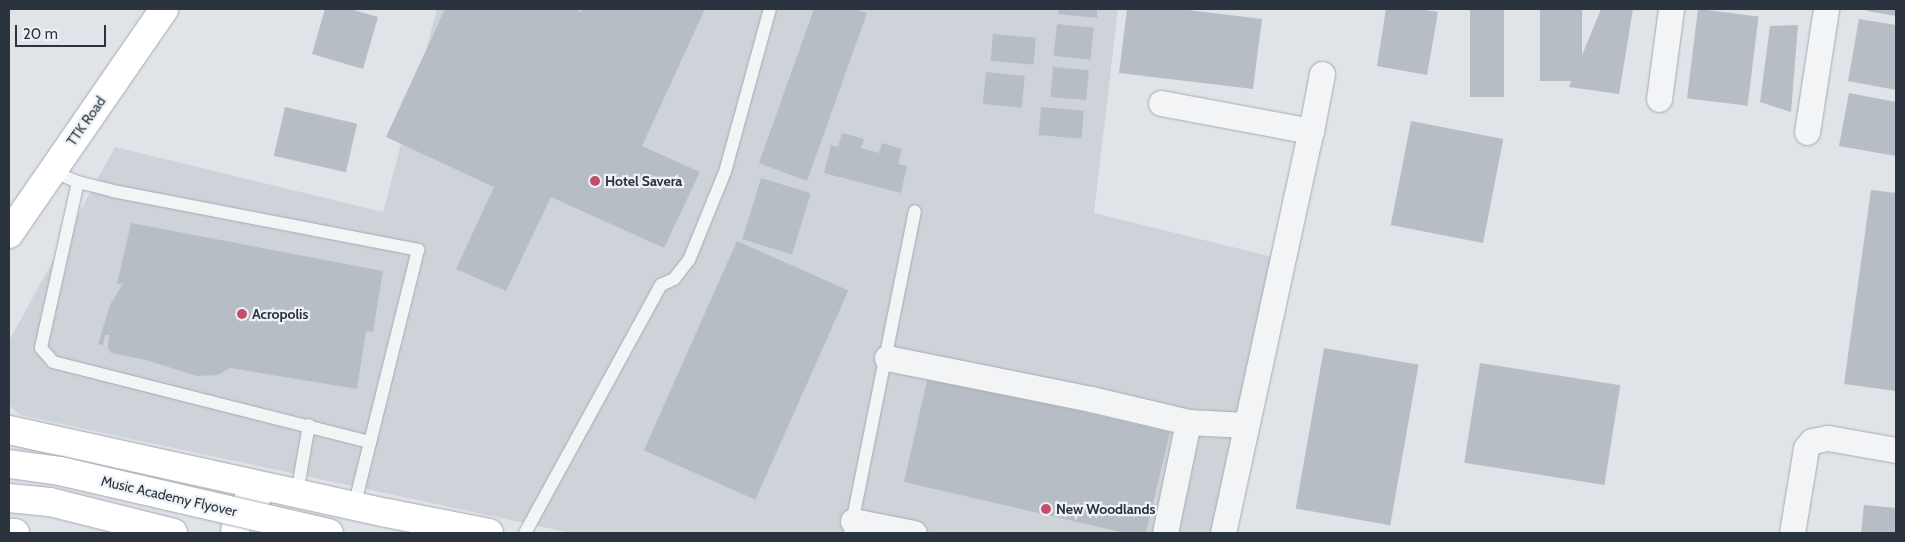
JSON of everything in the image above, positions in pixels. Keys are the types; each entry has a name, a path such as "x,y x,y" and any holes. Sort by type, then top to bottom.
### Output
{"main road":[{"name":"TTK Road","path":"9,234 164,9"},
{"path":"9,430 354,506 489,533"},
{"name":"Music Academy Flyover","path":"9,464 60,471 329,533"},
{"path":"235,533 237,519 249,499 288,491"},
{"path":"9,498 50,502 173,533"},
{"path":"9,533 15,533"}],"street":[{"path":"1659,99 1671,9"},
{"path":"1807,132 1826,9"},
{"path":"1223,533 1322,74"},
{"path":"1161,103 1310,131"},
{"path":"887,358 1091,399 1188,422 1246,425"},
{"path":"1165,533 1188,422"},
{"path":"1792,533 1806,448 1812,441 1828,438 1896,450"},
{"path":"851,527 914,533"}],"lane":[{"path":"525,533 661,285 674,279 689,260 725,172 770,9"},
{"path":"52,172 78,182 113,191 418,250 354,506"},
{"path":"78,182 41,348 53,362 309,425 370,442"},
{"path":"851,527 887,358 915,212"},
{"path":"288,491 309,425"}],"shaded area":[{"path":"437,9 1118,9 1094,213 1285,260 1227,533 571,533 20,415 9,405 9,341 115,147 383,212"}],"building":[{"path":"325,9 350,9 378,17 363,69 312,54"},
{"path":"445,9 575,9 581,12 583,9 705,9 642,146 700,172 664,248 551,197 506,291 456,269 494,187 386,137"},
{"path":"814,9 855,9 867,13 807,181 759,163"},
{"path":"1059,9 1097,9 1097,18 1058,14"},
{"path":"1127,9 1180,9 1262,19 1253,89 1119,73"},
{"path":"1386,9 1417,9 1438,12 1427,75 1377,66"},
{"path":"1470,9 1504,9 1504,97 1470,97"},
{"path":"1540,9 1582,9 1582,81 1540,81"},
{"path":"1601,9 1633,9 1619,94 1569,87"},
{"path":"1698,9 1759,16 1748,106 1687,98"},
{"path":"1868,9 1896,9 1896,16 1867,11"},
{"path":"1859,19 1896,25 1896,90 1848,81"},
{"path":"1057,24 1094,28 1090,60 1054,56"},
{"path":"1798,25 1791,112 1760,102 1770,26"},
{"path":"993,34 1036,38 1033,65 991,61"},
{"path":"1053,67 1089,70 1086,100 1050,97"},
{"path":"986,72 1025,76 1021,108 983,104"},
{"path":"1849,93 1896,102 1896,156 1839,146"},
{"path":"285,107 357,124 346,172 274,156"},
{"path":"1041,107 1084,111 1081,139 1039,135"},
{"path":"1411,121 1503,139 1483,243 1391,225"},
{"path":"842,133 864,139 861,148 879,153 882,143 902,149 898,164 907,166 901,193 824,173 831,145 838,147"},
{"path":"761,178 811,193 792,254 742,239"},
{"path":"1871,190 1896,193 1896,391 1844,384"},
{"name":"Acropolis","path":"131,223 383,271 373,332 366,331 357,389 230,368 218,375 197,376 146,360 111,353 108,348 109,335 105,335 103,345 98,344 110,305 123,283 117,284"},
{"path":"737,241 848,291 755,500 644,450"},
{"path":"1324,348 1419,365 1390,525 1296,509"},
{"path":"1480,363 1620,385 1604,485 1464,463"},
{"name":"New Woodlands","path":"928,376 1170,432 1146,533 1125,533 904,482"},
{"path":"1864,505 1896,508 1896,533 1861,533"}],"place":[{"name":"Hotel Savera","path":"595,181"},
{"name":"Acropolis","path":"242,314"},
{"name":"New Woodlands","path":"1046,509"}]}
